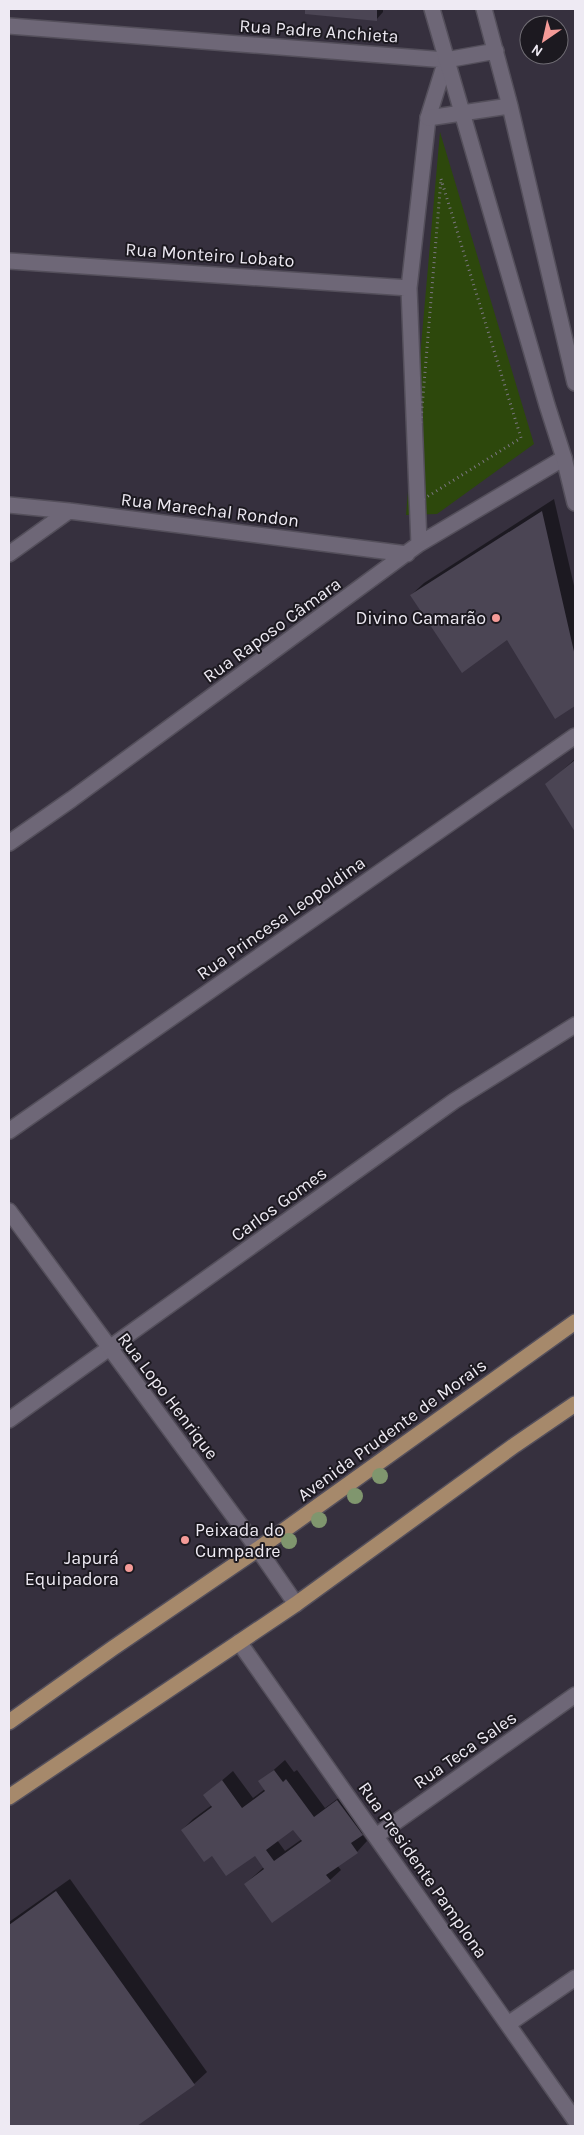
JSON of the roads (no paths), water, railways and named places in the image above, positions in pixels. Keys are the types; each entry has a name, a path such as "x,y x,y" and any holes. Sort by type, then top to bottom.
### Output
{"main road":[{"name":"Avenida Prudente de Morais","path":"9,1722 113,1648 258,1550 575,1322"},
{"path":"9,1797 296,1604 507,1450 575,1404"}],"street":[{"path":"432,9 564,458 575,503"},
{"path":"484,9 510,106 575,383"},
{"name":"Rua Padre Anchieta","path":"9,26 446,60 496,51"},
{"path":"413,549 409,288 428,118 446,60"},
{"path":"428,118 510,106"},
{"name":"Rua Monteiro Lobato","path":"9,261 409,288"},
{"name":"Rua Raposo Câmara","path":"9,843 80,794 413,549 564,458"},
{"name":"Rua Marechal Rondon","path":"9,506 413,549"},
{"path":"9,554 69,511"},
{"name":"Rua Princesa Leopoldina","path":"9,1131 575,736"},
{"name":"Carlos Gomes","path":"9,1420 454,1101 575,1026"},
{"name":"Rua Lopo Henrique","path":"9,1210 296,1604"},
{"name":"Rua Presidente Pamplona","path":"240,1642 575,2120"},
{"name":"Rua Teca Sales","path":"376,1836 575,1695"},
{"path":"508,2024 575,1978"}],"place":[{"name":"Divino Camarão","path":"496,618"},
{"name":"Peixada do Cumpadre","path":"185,1540"},
{"name":"Japurá Equipadora","path":"129,1568"}]}
